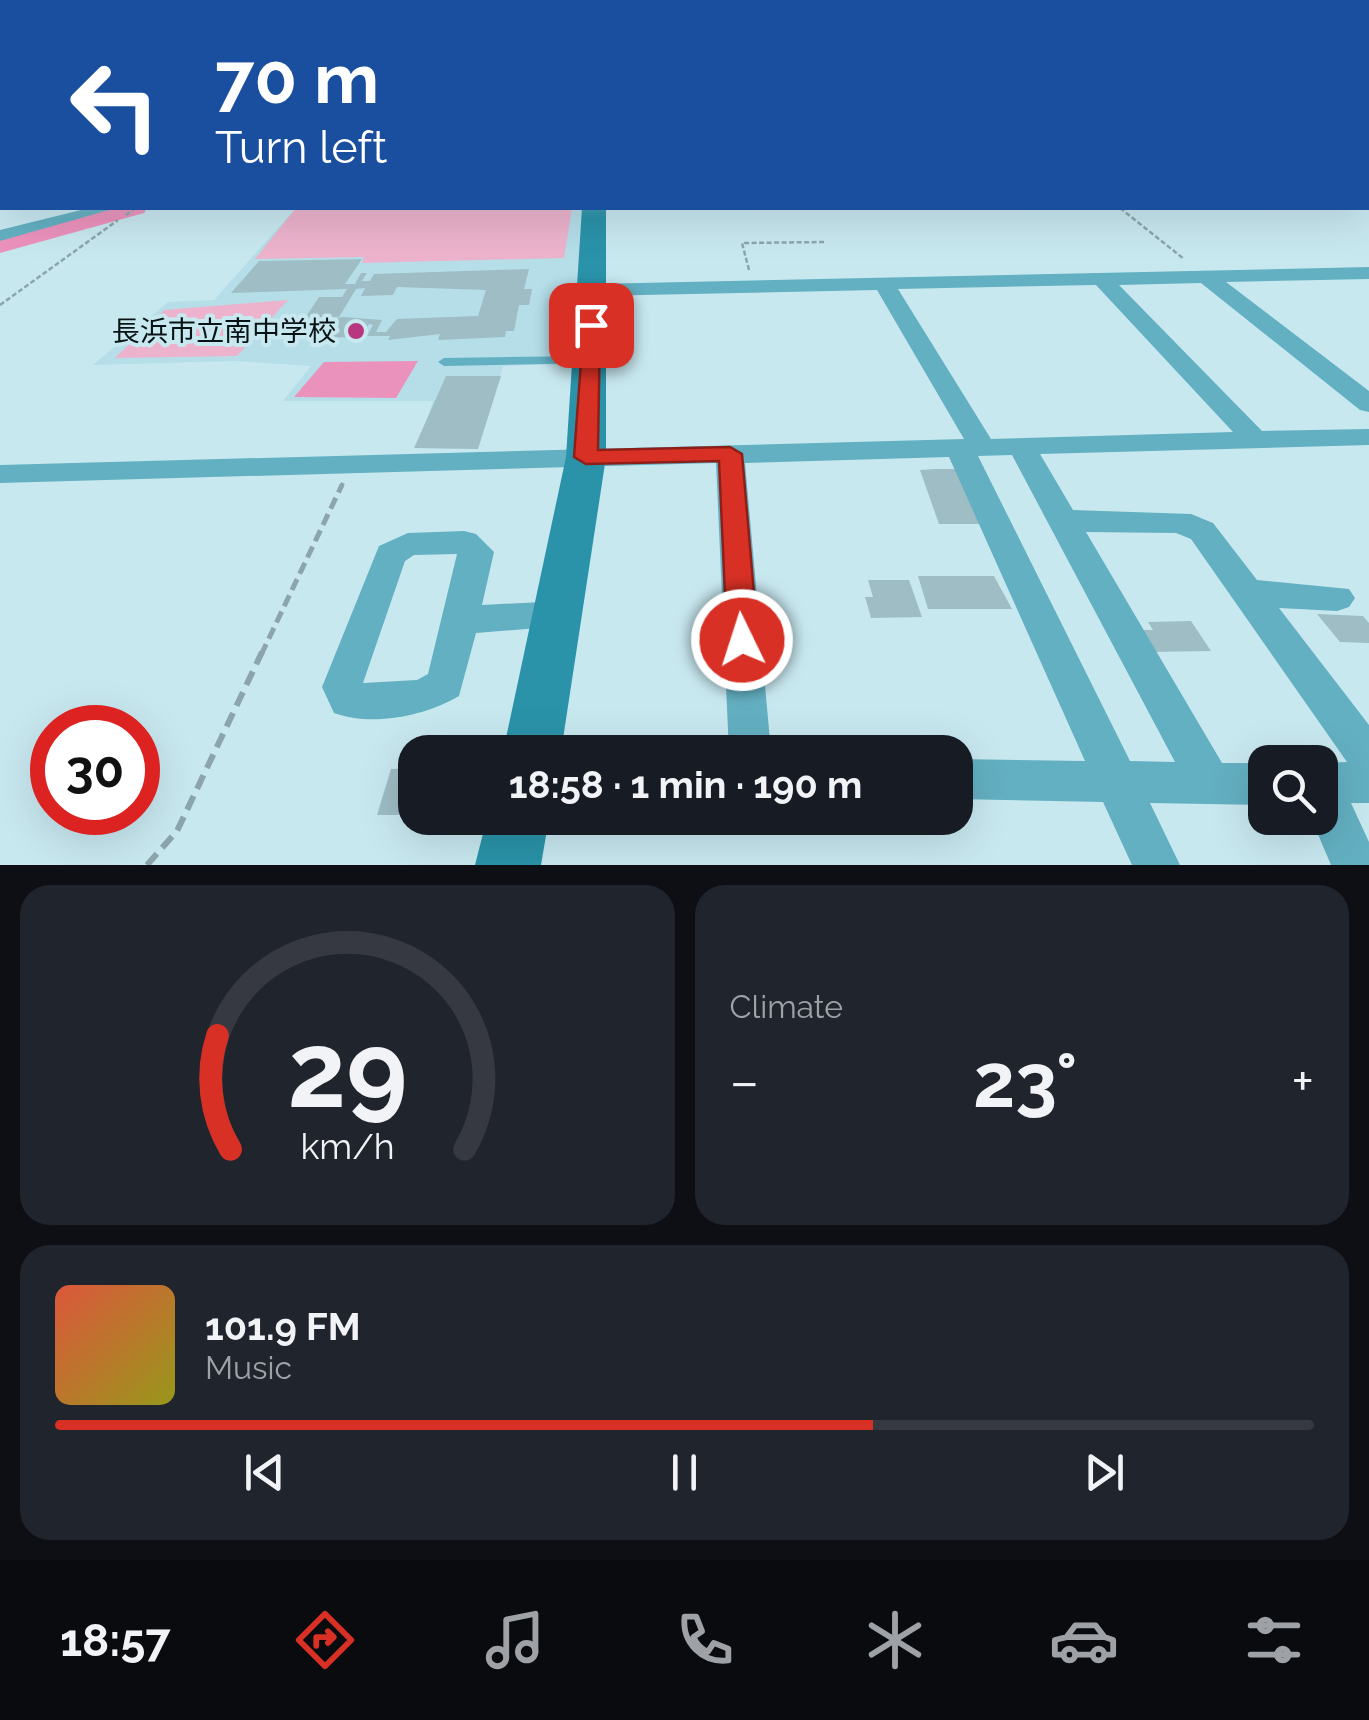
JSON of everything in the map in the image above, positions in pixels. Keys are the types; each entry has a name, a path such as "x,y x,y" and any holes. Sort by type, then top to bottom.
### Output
{"main road":[{"path":"536,735 561,614 586,457 594,210"},
{"path":"508,865 514,835"}],"street":[{"path":"44,222 69,210"},
{"path":"0,236 98,210"},
{"path":"594,290 1369,273"},
{"path":"1208,278 1369,404"},
{"path":"1103,280 1255,440"},
{"path":"885,286 972,449 1156,865"},
{"path":"0,474 1255,440 1362,444"},
{"path":"1022,447 1210,784"},
{"path":"730,454 749,735"},
{"path":"1064,520 1180,522 1202,531 1252,593 1369,758"},
{"path":"464,542 475,547 460,620 445,684 438,690 422,697 354,703 344,697 342,687 396,550 464,542"},
{"path":"1252,593 1337,598"},
{"path":"460,620 561,614"},
{"path":"973,780 1248,784"},
{"path":"1338,784 1369,782"},
{"path":"1338,826 1355,865"}],"lane":[{"path":"444,362 588,360"}],"path":[{"path":"0,305 132,210"},
{"path":"1123,210 1208,278"},
{"path":"753,288 742,244 824,242"},
{"path":"147,865 177,832 352,465"}],"shaded area":[{"name":"長浜市立南中学校","path":"294,210 587,210 576,364 503,366 478,449 418,448 433,401 283,401 311,366 237,361 93,365 168,302 214,300"},
{"path":"294,210 572,210 564,258 362,263 364,257 255,259"},
{"path":"288,300 237,356 115,358 164,310"},
{"path":"418,361 396,398 294,397 324,362"}],"building":[{"path":"362,259 345,284 355,284 361,273 367,273 362,281 370,281 374,274 529,269 524,289 532,289 529,305 519,305 514,331 506,331 505,337 438,340 440,334 388,340 390,336 367,336 373,325 369,324 361,337 301,338 303,335 294,335 311,321 343,317 382,320 376,332 386,332 397,319 478,316 486,290 397,287 393,295 361,296 365,288 356,289 339,317 305,318 319,297 342,297 347,289 231,293 259,261"},
{"path":"446,376 501,376 478,449 414,448"},
{"path":"959,469 982,524 939,524 920,470"},
{"path":"918,576 994,576 1012,609 928,609"},
{"path":"868,580 909,580 922,617 871,618 865,597 873,597"},
{"path":"1317,614 1363,616 1369,623 1369,643 1340,642"},
{"path":"1191,621 1211,651 1152,652 1139,630 1153,630 1148,622"},
{"path":"391,769 398,769 398,815 377,815"}],"waterway":[{"path":"0,245 128,210"}],"place":[{"name":"長浜市立南中学校","path":"356,331"}],"route":[{"path":"591,325 586,457 730,454 742,640"}]}
